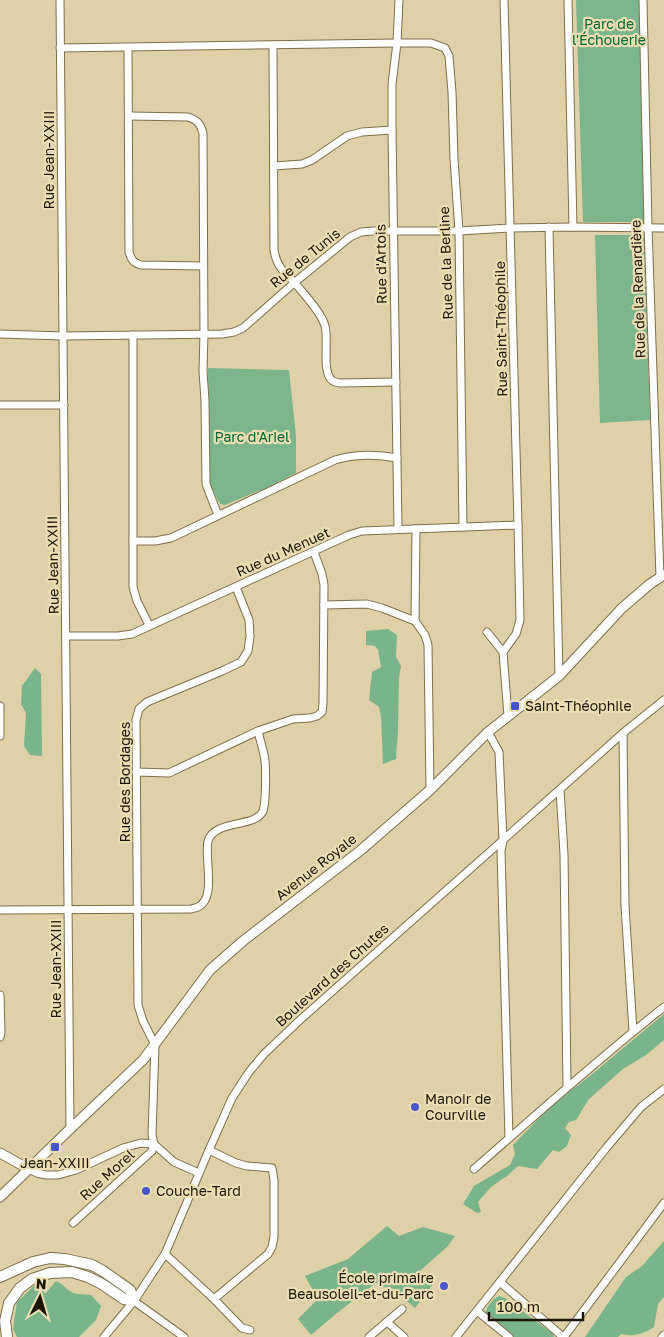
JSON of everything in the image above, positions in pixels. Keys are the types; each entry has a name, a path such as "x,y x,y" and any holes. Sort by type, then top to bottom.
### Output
{"highway":[{"path":"0,1277 33,1262 50,1258 72,1260 92,1265 103,1271 130,1290 134,1301"},
{"path":"7,1337 5,1321 9,1303 20,1288 32,1280 50,1273 72,1272 88,1277 124,1299 134,1301"}],"main road":[{"name":"Avenue Royale","path":"0,1197 143,1060 210,970 243,941 361,850 430,790 488,732 559,676 622,608 662,576"},
{"path":"0,1153 29,1169"}],"street":[{"name":"Rue Jean-XXIII","path":"60,0 70,1129"},
{"name":"Rue d'Artois","path":"398,529 392,84 397,43 399,0"},
{"name":"Rue Saint-Théophile","path":"503,652 516,634 520,620 504,0"},
{"path":"568,0 573,227"},
{"name":"Rue de la Renardière","path":"643,0 648,227 662,576"},
{"name":"Rue de la Berline","path":"60,48 397,43 431,44 445,48 449,56 452,92 459,231 463,527"},
{"path":"273,46 274,250 280,268 294,282 322,318 326,327 326,371 328,377 340,383 396,382"},
{"path":"128,48 130,258 135,263 141,265 203,266"},
{"path":"128,116 188,117 195,119 201,124 203,133 203,371 206,484 218,515"},
{"path":"274,166 307,162 347,136 362,132 392,130"},
{"name":"Rue de Tunis","path":"0,334 63,336 222,334 234,332 243,328 294,282 350,237 361,232 459,231 549,227 664,228"},
{"path":"549,227 559,676"},
{"path":"133,335 133,587 137,601 149,626"},
{"path":"0,405 64,405"},
{"path":"133,541 155,541 171,538 346,456 387,456 397,458"},
{"name":"Rue du Menuet","path":"66,636 118,636 132,634 362,531 518,525"},
{"path":"415,621 416,529"},
{"path":"136,772 170,773 258,731 293,719 317,716 322,712 324,585 314,552"},
{"name":"Rue des Bordages","path":"156,1045 143,1021 138,1005 136,720 139,709 147,702 241,662 248,651 250,636 249,620 236,587"},
{"path":"324,605 367,604 382,608 415,621 425,634 428,645 430,790"},
{"path":"487,632 503,652 508,716"},
{"name":"Boulevard des Chutes","path":"104,1337 134,1301 165,1254 232,1098 249,1072 264,1054 503,840 664,700"},
{"path":"0,706 0,736"},
{"path":"0,910 191,909 199,906 205,901 208,893 209,839 214,832 224,827 253,819 263,811 265,761 258,731"},
{"path":"488,732 498,752 503,840 501,851 509,1138"},
{"path":"623,734 625,906 633,1031"},
{"path":"560,790 564,854 568,1087"},
{"path":"0,995 0,1037"},
{"path":"474,1169 633,1031 664,1007"},
{"path":"156,1045 152,1135 154,1144 174,1162 199,1173"},
{"path":"456,1337 607,1147 641,1108 664,1089"},
{"path":"29,1169 46,1175 58,1175 76,1170 124,1148 141,1143 154,1144"},
{"name":"Rue Morel","path":"73,1223 152,1151 154,1144"},
{"path":"209,1150 236,1163 272,1168 274,1180 274,1237 272,1247 268,1254 214,1299"},
{"path":"500,1282 563,1337 664,1203"},
{"path":"165,1254 214,1299 242,1328 250,1330"},
{"path":"134,1301 184,1337"},
{"path":"368,1337 402,1309"},
{"path":"476,1311 509,1337"},
{"path":"387,1322 404,1337"}],"green space":[{"name":"Parc de l'Échouerie","path":"576,0 641,0 644,222 583,222"},
{"path":"595,235 644,235 650,420 600,423"},
{"name":"Parc d'Ariel","path":"208,368 289,370 296,436 296,473 225,505 220,504 209,483"},
{"path":"388,629 397,635 396,657 401,666 396,759 383,764 381,716 379,707 369,700 372,672 381,667 378,650 375,646 366,645 366,631"},
{"path":"35,668 41,674 42,756 30,755 24,746 26,713 21,704 22,686"},
{"path":"664,1014 664,1040 646,1055 623,1069 589,1099 576,1120 569,1122 565,1128 571,1135 567,1146 559,1152 553,1150 537,1169 518,1166 491,1187 478,1202 481,1212 477,1213 463,1204 474,1186 510,1165 515,1154 513,1145 551,1106"},
{"path":"387,1226 399,1236 423,1227 455,1236 447,1247 396,1292 376,1283 311,1335 298,1319 318,1299 305,1276 348,1259"},
{"path":"664,1241 664,1297 658,1304 654,1327 634,1335 621,1334 618,1337 585,1337 626,1277 642,1266"},
{"path":"420,1271 433,1284 415,1308 396,1292"},
{"path":"56,1281 77,1294 91,1295 101,1306 96,1320 79,1337 17,1337 13,1329 17,1302 36,1284 40,1284 45,1294"},
{"path":"499,1296 505,1298 552,1333 554,1337 512,1337 485,1314 490,1304"}],"place":[{"name":"Saint-Théophile","path":"515,706"},
{"name":"Manoir de Courville","path":"415,1107"},
{"name":"Jean-XXIII","path":"55,1147"},
{"name":"Couche-Tard","path":"146,1191"},
{"name":"École primaire Beausoleil-et-du-Parc","path":"444,1286"}]}
